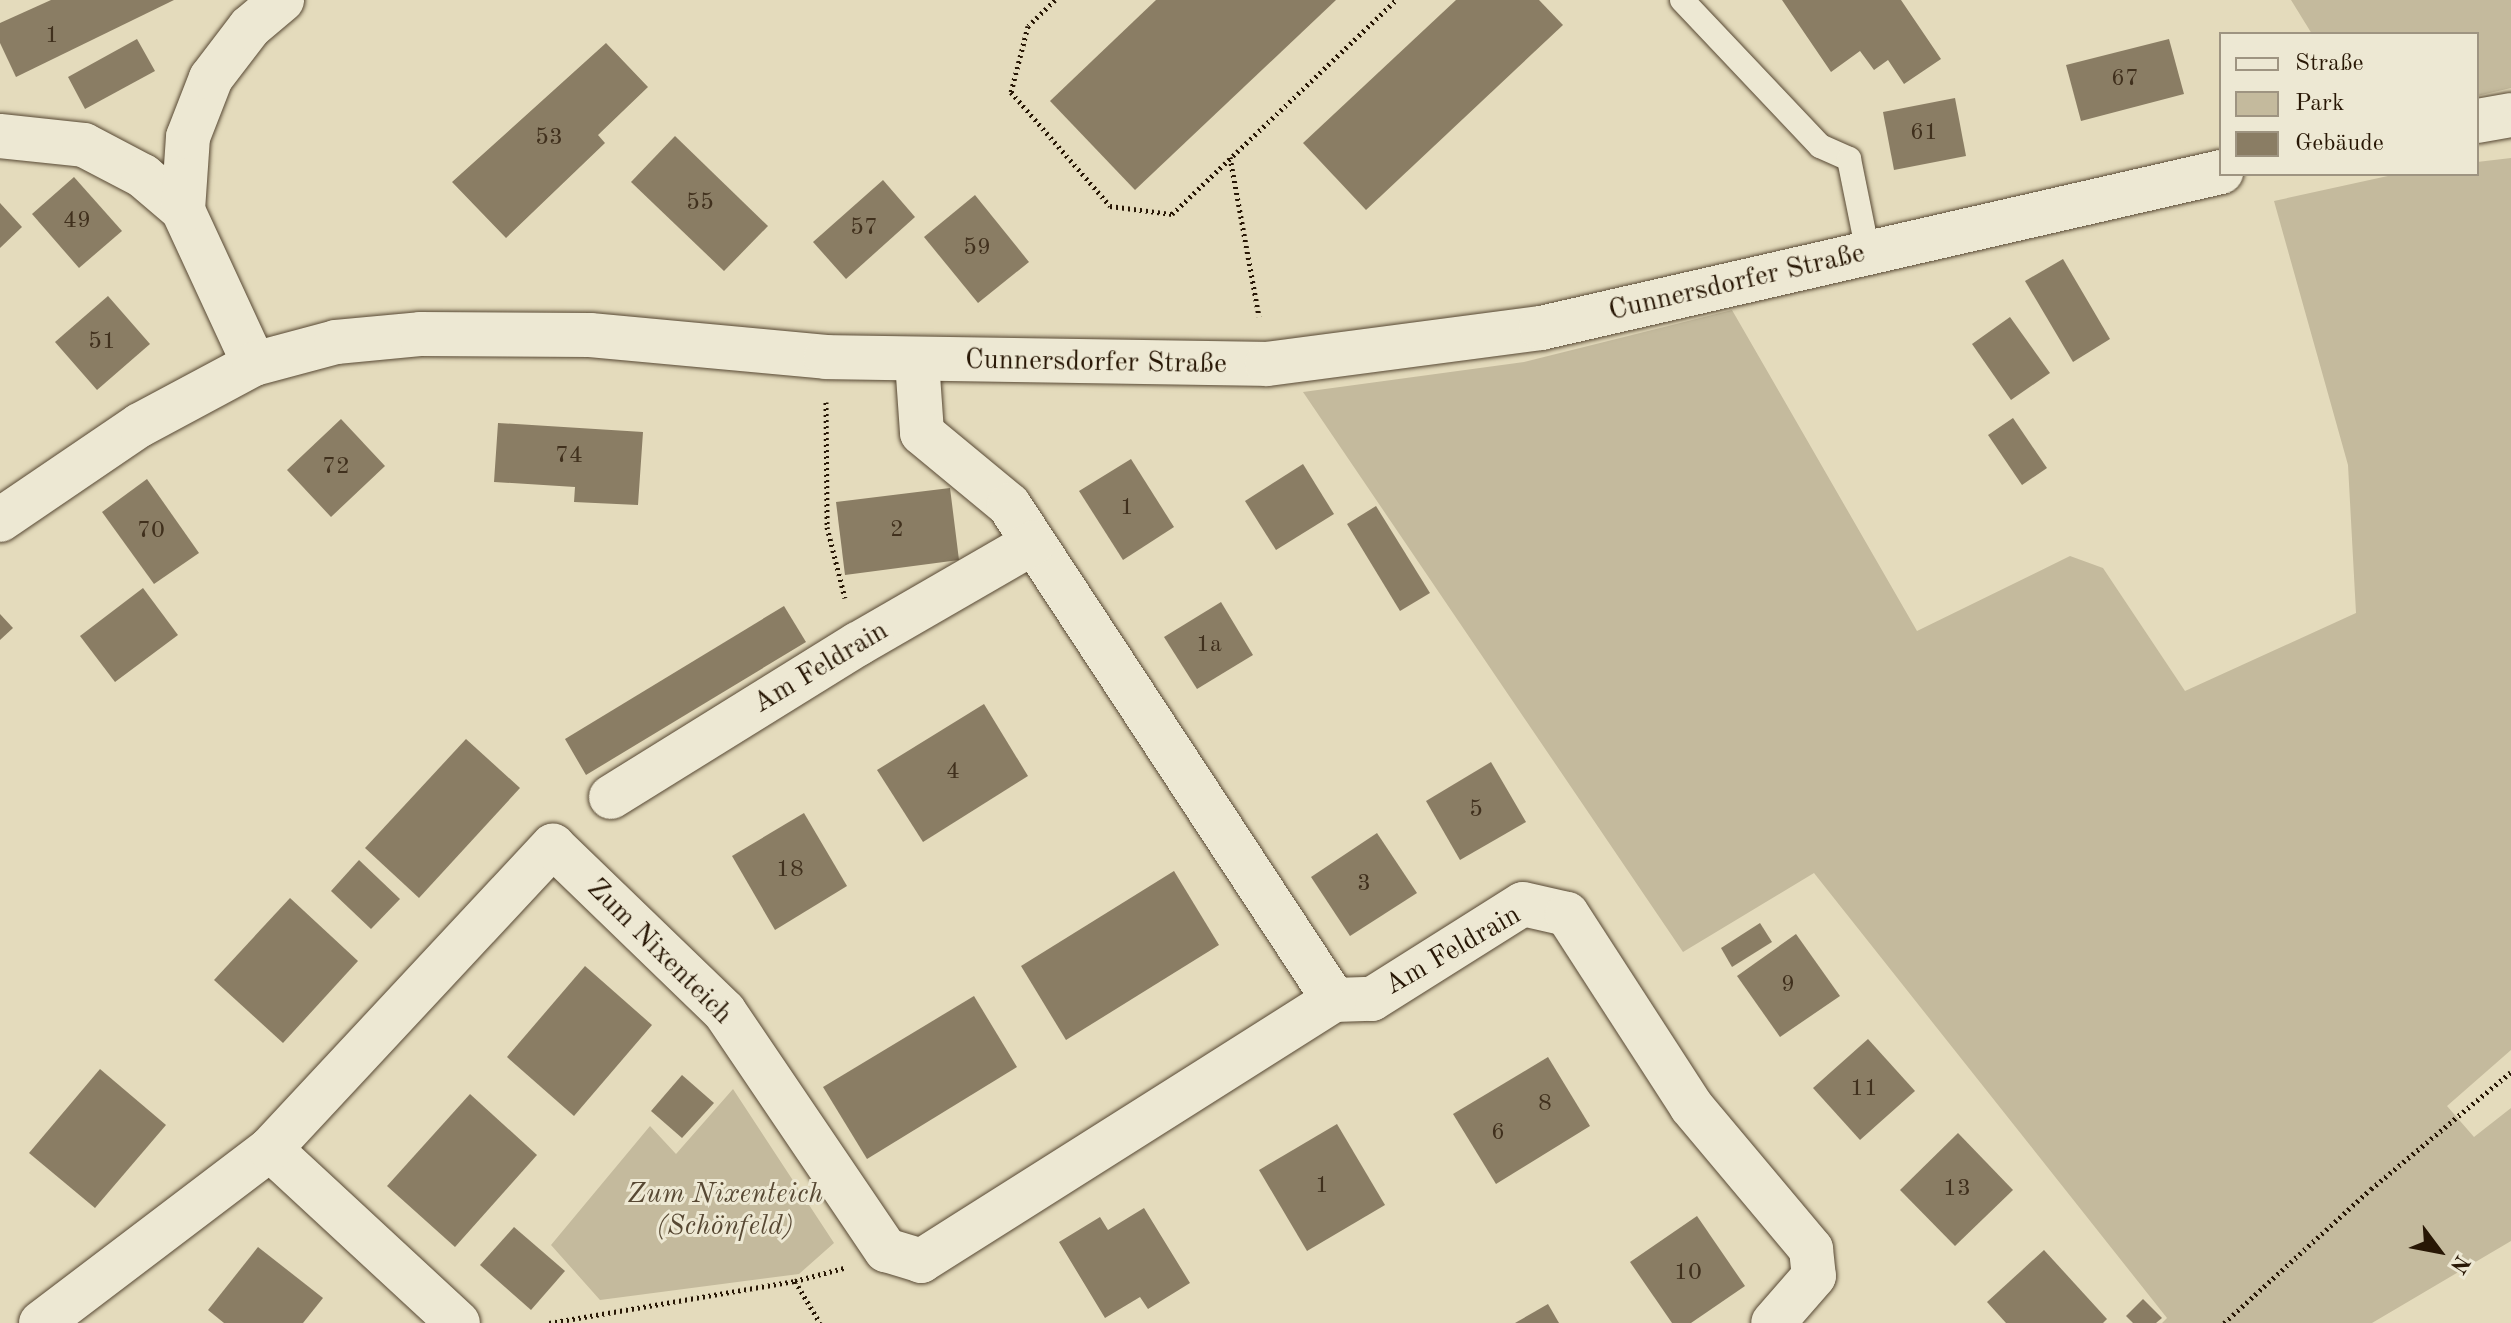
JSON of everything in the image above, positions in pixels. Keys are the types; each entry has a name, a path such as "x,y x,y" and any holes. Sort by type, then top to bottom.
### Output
{"street":[{"path":"183,210 188,137 211,78 250,27 282,0"},
{"path":"2479,121 2511,115"},
{"path":"0,136 84,145 143,176 183,210 254,364"},
{"name":"Cunnersdorfer Straße","path":"0,520 140,425 254,364 336,342 420,334 590,335 826,357 917,361 1267,364 1541,328 2219,172"},
{"path":"917,361 922,433 1009,505 1334,1000"},
{"name":"Am Feldrain","path":"611,797 858,644 1033,543"},
{"name":"Zum Nixenteich","path":"41,1323 270,1149 553,846 724,1011 886,1250 921,1261 1334,1000"},
{"name":"Am Feldrain","path":"1334,1000 1372,999 1523,904 1567,914 1691,1106 1811,1249 1814,1276 1773,1323"},
{"path":"270,1149 458,1323"}],"lane":[{"path":"1682,0 1820,146 1849,159 1868,252"}],"path":[{"path":"1055,0 1028,26 1011,92 1110,206 1172,214 1396,0"},
{"path":"1230,156 1267,364"},
{"path":"826,357 827,527 858,644"},
{"path":"2224,1323 2371,1189 2511,1072"},
{"path":"549,1323 838,1273 878,1239"},
{"path":"795,1281 820,1323"}],"green space":[{"path":"2291,0 2511,0 2511,88 2479,96 2479,32 2311,32"},
{"path":"2511,158 2511,1050 2447,1106 2474,1137 2511,1108 2511,1241 2372,1323 2162,1323 2167,1318 1814,873 1683,952 1303,392 1524,362 1732,310 1917,631 2070,556 2103,568 2185,691 2356,613 2348,465 2274,201 2388,176 2479,176 2479,162"},
{"name":"Zum Nixenteich (Schönfeld)","path":"733,1089 834,1243 799,1274 600,1300 551,1245 650,1126 676,1154"}],"building":[{"path":"51,0 174,0 16,77 0,43 0,23"},
{"path":"1156,0 1336,0 1135,190 1050,101"},
{"path":"1456,0 1539,0 1563,25 1366,210 1303,143"},
{"path":"1782,0 1901,0 1941,59 1904,84 1888,60 1874,70 1860,51 1831,72"},
{"path":"137,39 155,71 85,109 68,77"},
{"path":"2169,39 2184,94 2081,121 2066,65"},
{"path":"606,43 648,87 598,135 605,143 506,238 452,182"},
{"path":"1955,98 1966,156 1894,170 1883,112"},
{"path":"675,136 768,226 724,271 631,182"},
{"path":"74,177 122,231 79,268 32,214"},
{"path":"883,180 915,217 846,279 813,242"},
{"path":"975,195 1029,262 978,303 924,237"},
{"path":"0,203 22,227 0,248"},
{"path":"2063,259 2110,339 2073,362 2025,281"},
{"path":"108,296 150,344 97,390 55,342"},
{"path":"2010,317 2050,373 2011,400 1972,344"},
{"path":"2013,418 2047,468 2022,485 1988,435"},
{"path":"341,419 385,466 331,517 287,470"},
{"path":"498,423 643,432 638,505 574,502 575,487 494,482"},
{"path":"1131,459 1174,527 1123,560 1079,491"},
{"path":"1303,464 1334,514 1276,550 1245,501"},
{"path":"147,479 199,553 154,584 102,512"},
{"path":"950,488 959,560 845,575 836,502"},
{"path":"1376,506 1430,593 1400,611 1347,524"},
{"path":"143,588 178,635 115,682 80,636"},
{"path":"1221,602 1253,655 1197,689 1164,637"},
{"path":"784,606 806,642 586,775 565,739"},
{"path":"0,614 13,628 0,640"},
{"path":"984,704 1028,776 923,842 877,770"},
{"path":"466,739 520,788 419,898 365,848"},
{"path":"1491,762 1526,822 1460,860 1426,801"},
{"path":"804,813 847,886 775,930 732,856"},
{"path":"1377,833 1417,893 1350,936 1311,877"},
{"path":"359,860 400,899 371,929 331,891"},
{"path":"1174,871 1219,945 1066,1040 1021,966"},
{"path":"290,898 358,961 283,1043 214,980"},
{"path":"1760,923 1772,942 1732,967 1721,948"},
{"path":"1796,934 1840,996 1780,1037 1737,976"},
{"path":"585,966 652,1025 574,1116 507,1057"},
{"path":"974,996 1017,1067 867,1159 823,1087"},
{"path":"1868,1039 1915,1091 1860,1140 1813,1088"},
{"path":"1548,1057 1590,1126 1496,1184 1453,1114"},
{"path":"100,1069 166,1125 95,1208 29,1153"},
{"path":"682,1075 714,1103 682,1138 651,1111"},
{"path":"470,1094 537,1155 455,1247 387,1186"},
{"path":"1337,1124 1385,1205 1307,1251 1259,1170"},
{"path":"1958,1133 2013,1190 1955,1246 1900,1190"},
{"path":"1144,1208 1190,1283 1148,1309 1140,1297 1105,1318 1059,1242 1100,1217 1108,1230"},
{"path":"1697,1216 1745,1286 1691,1323 1672,1323 1630,1262"},
{"path":"514,1227 565,1271 531,1310 480,1265"},
{"path":"258,1247 323,1298 303,1323 224,1323 208,1310"},
{"path":"2044,1250 2107,1319 2103,1323 2006,1323 1987,1302"},
{"path":"2143,1299 2162,1318 2156,1323 2133,1323 2126,1316"},
{"path":"1548,1304 1559,1323 1515,1323"}]}
